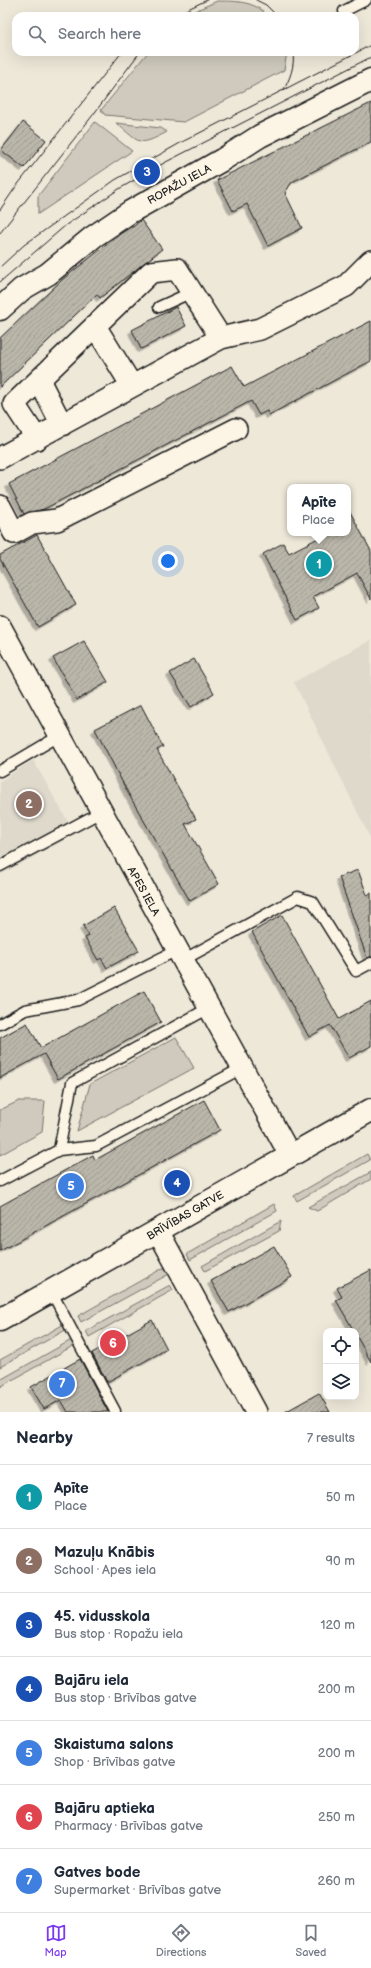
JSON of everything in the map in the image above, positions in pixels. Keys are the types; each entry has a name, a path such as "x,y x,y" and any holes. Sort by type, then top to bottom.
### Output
{"main road":[{"name":"ROPAŽU IELA","path":"0,309 22,288 48,274 93,237 130,212 222,160 260,136 371,80"},
{"name":"BRĪVĪBAS GATVE","path":"0,1320 371,1110"}],"street":[{"path":"0,458 221,338 260,329 346,286 371,262"},
{"path":"37,439 14,404 151,272 177,269 221,338"},
{"path":"95,326 132,386"},
{"path":"39,380 62,425"},
{"path":"0,506 14,533 32,523 57,520 236,428"},
{"name":"APES IELA","path":"0,626 290,1155"},
{"path":"158,1231 256,1412"}],"lane":[{"path":"344,10 366,0"},
{"path":"159,307 192,292"},
{"path":"0,771 59,736"},
{"path":"0,866 101,812"},
{"path":"0,1024 25,1010 78,1000 180,955 298,897 312,902 356,971 371,963"},
{"path":"59,1150 72,1083 209,1008"},
{"path":"0,1181 59,1150 96,1146 242,1068"},
{"path":"51,1291 115,1411"}],"shaded area":[{"path":"217,1 245,3 257,7 264,12 193,12"},
{"path":"145,56 286,56 284,70 184,122 105,115 101,110"},
{"path":"95,122 132,151 38,214 38,196"},
{"path":"116,123 161,128 167,132 150,140 140,141 135,139"},
{"path":"371,640 371,840 294,682"},
{"path":"33,760 75,834 0,875 0,781"},
{"path":"176,1037 194,1068 77,1131 90,1084"},
{"path":"19,1101 45,1101 42,1132 0,1155 0,1110"},
{"path":"367,1154 370,1160 297,1201 294,1196"},
{"path":"371,1172 371,1179 317,1211 308,1207"},
{"path":"274,1204 277,1211 190,1260 187,1254"},
{"path":"281,1221 279,1231 205,1271 202,1266"},
{"path":"163,1268 168,1269 171,1273 81,1322 78,1316"},
{"path":"170,1285 173,1290 89,1337 86,1331"},
{"path":"66,1323 69,1328 0,1367 0,1360"},
{"path":"75,1338 78,1343 0,1387 0,1380"}],"building":[{"path":"371,103 371,142 292,182 285,193 302,228 268,246 247,204 233,211 217,180"},
{"path":"23,122 46,140 24,168 1,150"},
{"path":"141,220 162,249 100,298 97,294 0,387 0,338 63,279 120,234 133,227"},
{"path":"176,307 186,326 141,349 132,330"},
{"path":"371,321 371,361 269,415 267,411 259,415 251,401 44,509 24,514 9,484 232,366 244,387"},
{"path":"351,514 371,551 371,599 357,573 313,597 319,608 297,620 263,554 283,543 289,553 322,536 351,536"},
{"path":"37,535 76,605 38,627 0,559 0,555"},
{"path":"84,641 108,682 77,700 53,658"},
{"path":"194,659 214,693 191,707 170,673"},
{"path":"141,705 163,747 157,750 196,819 185,824 219,884 190,901 128,793 95,729"},
{"path":"358,870 367,895 371,893 371,957 367,958 339,877"},
{"path":"114,908 139,951 107,968 101,958 98,960 85,938 89,936 83,926"},
{"path":"282,915 339,1019 371,1001 371,1046 349,1058 330,1025 309,1037 252,932"},
{"path":"144,991 161,1022 58,1079 44,1054 0,1078 0,1038 27,1023 41,1048"},
{"path":"204,1100 220,1130 0,1251 0,1206 93,1155 95,1160"},
{"path":"274,1246 292,1277 229,1312 211,1281"},
{"path":"371,1270 371,1362 359,1340 359,1328 352,1328 336,1300 342,1297 337,1288"},
{"path":"152,1320 167,1349 107,1382 92,1353"},
{"path":"80,1359 108,1412 68,1412 61,1400 44,1409 31,1387"},
{"path":"319,1393 330,1412 285,1412"}],"tram line":[{"path":"182,12 207,0"},
{"path":"256,0 266,5 273,12"},
{"path":"359,51 371,45"},
{"path":"0,210 15,188 119,56"},
{"path":"0,233 93,115 137,56"},
{"path":"283,91 291,72 293,56"},
{"path":"0,267 24,245 115,180 182,142 350,56"},
{"path":"0,282 66,225 119,189 164,163 371,57"}],"place":[{"name":"45. vidusskola","path":"147,172"},
{"name":"Apīte","path":"319,564"},
{"name":"Mazuļu Knābis","path":"29,804"},
{"name":"Bajāru iela","path":"177,1183"},
{"name":"Skaistuma salons","path":"71,1186"},
{"name":"Bajāru aptieka","path":"113,1343"},
{"name":"Gatves bode","path":"62,1384"}]}
